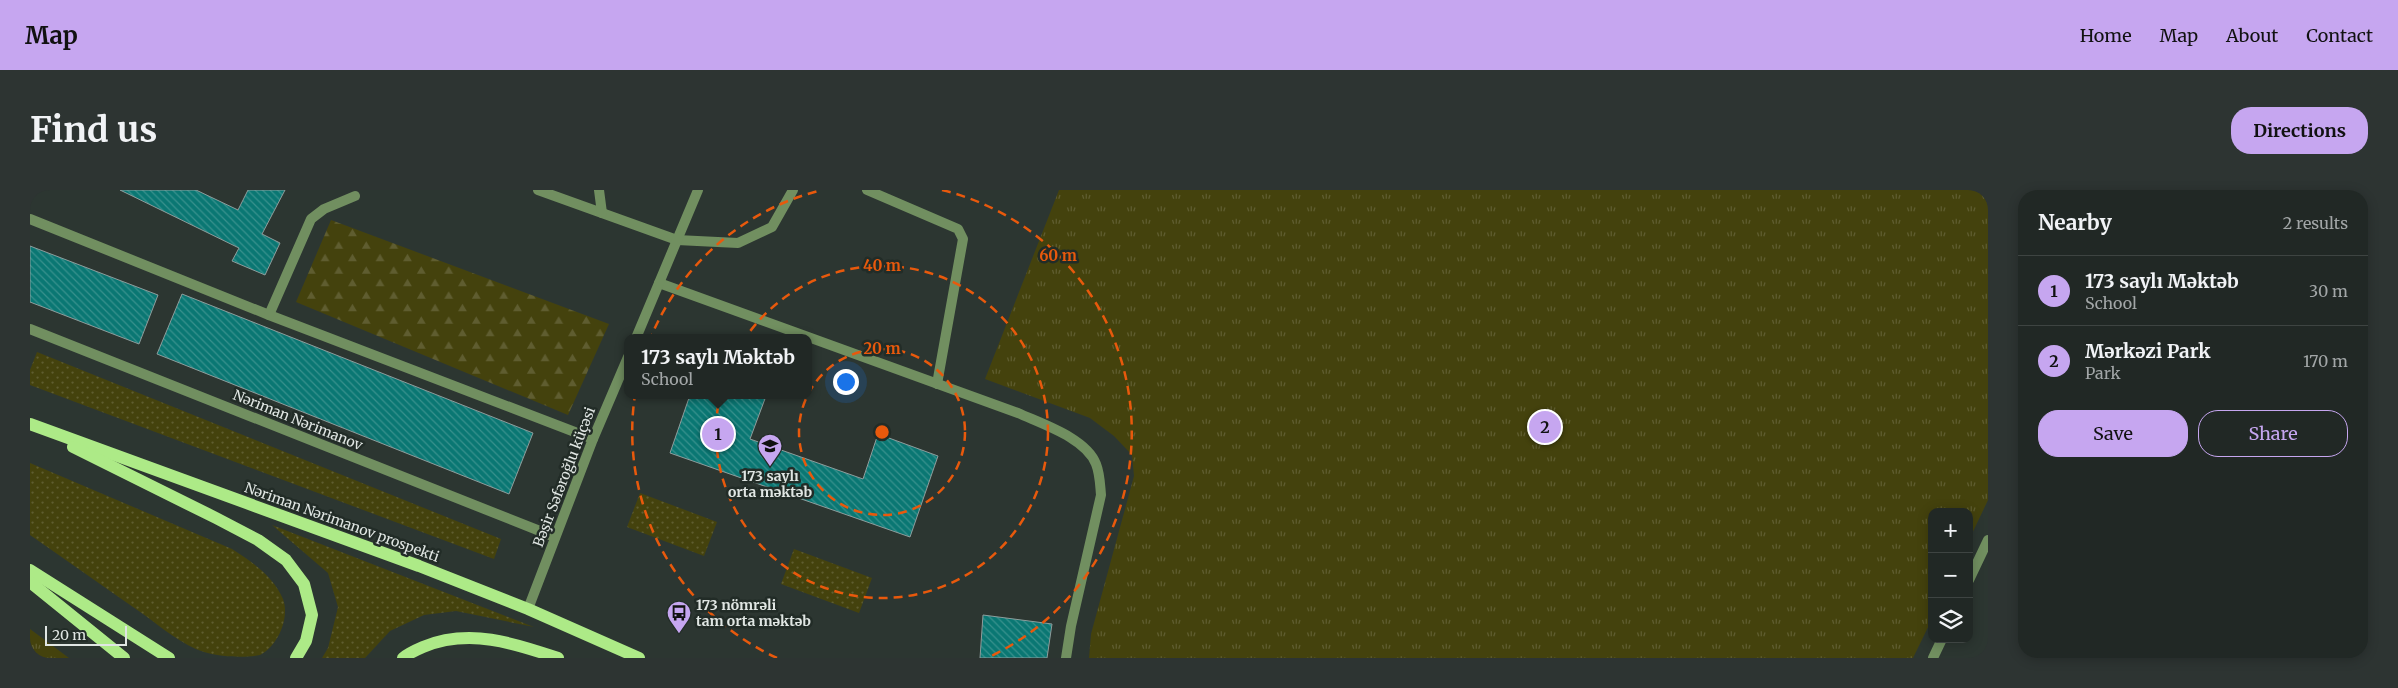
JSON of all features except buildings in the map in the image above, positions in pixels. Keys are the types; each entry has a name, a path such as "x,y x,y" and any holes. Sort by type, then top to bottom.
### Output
{"main road":[{"name":"Nəriman Nərimanov prospekti","path":"30,425 419,566 528,609 639,658"},
{"path":"30,425 225,522 258,540 286,560 304,584 312,615 306,641 296,658"},
{"path":"30,570 169,658"},
{"path":"30,582 124,658"},
{"path":"403,658 407,654 440,641 473,637 515,643 558,658"}],"street":[{"path":"538,190 677,240 738,243 772,227 793,190"},
{"path":"599,190 602,213"},
{"path":"638,334 698,190"},
{"path":"867,190 958,229 963,239 937,384"},
{"path":"268,315 311,219 324,209 355,196"},
{"path":"30,219 268,315 593,439"},
{"path":"659,284 798,334"},
{"name":"Nəriman Nərimanov","path":"30,329 555,538"},
{"path":"812,339 937,384 1059,432 1083,445 1096,462 1100,477 1100,495 1071,626 1066,658"},
{"name":"Bəşir Səfəroğlu küçəsi","path":"528,609 593,439 624,366"},
{"path":"1973,572 1988,540"},
{"path":"1933,658 1940,643"}],"green space":[{"path":"1059,190 1988,190 1988,500 1973,532 1973,508 1928,508 1928,627 1913,658 1089,658 1091,634 1134,476 1132,455 1114,436 1090,418 985,379"},
{"path":"331,220 609,324 568,415 296,302"},
{"path":"37,352 501,539 494,559 30,385 30,370"},
{"path":"30,463 232,549 254,564 274,583 285,606 284,623 272,645 260,655 247,656 217,655 196,649 172,635 30,535"},
{"path":"640,493 717,522 704,556 627,527"},
{"path":"272,525 534,627 456,611 424,615 390,631 365,658 322,658 328,648 338,607 328,573"},
{"path":"794,549 872,578 859,613 781,584"},
{"path":"30,629 69,658 30,658"}],"place":[{"name":"Mərkəzi Park","path":"1545,427"},
{"name":"173 saylı Məktəb","path":"718,434"},
{"name":"173 saylı orta məktəb","path":"770,467"},
{"name":"173 nömrəli tam orta məktəb","path":"679,634"}]}
